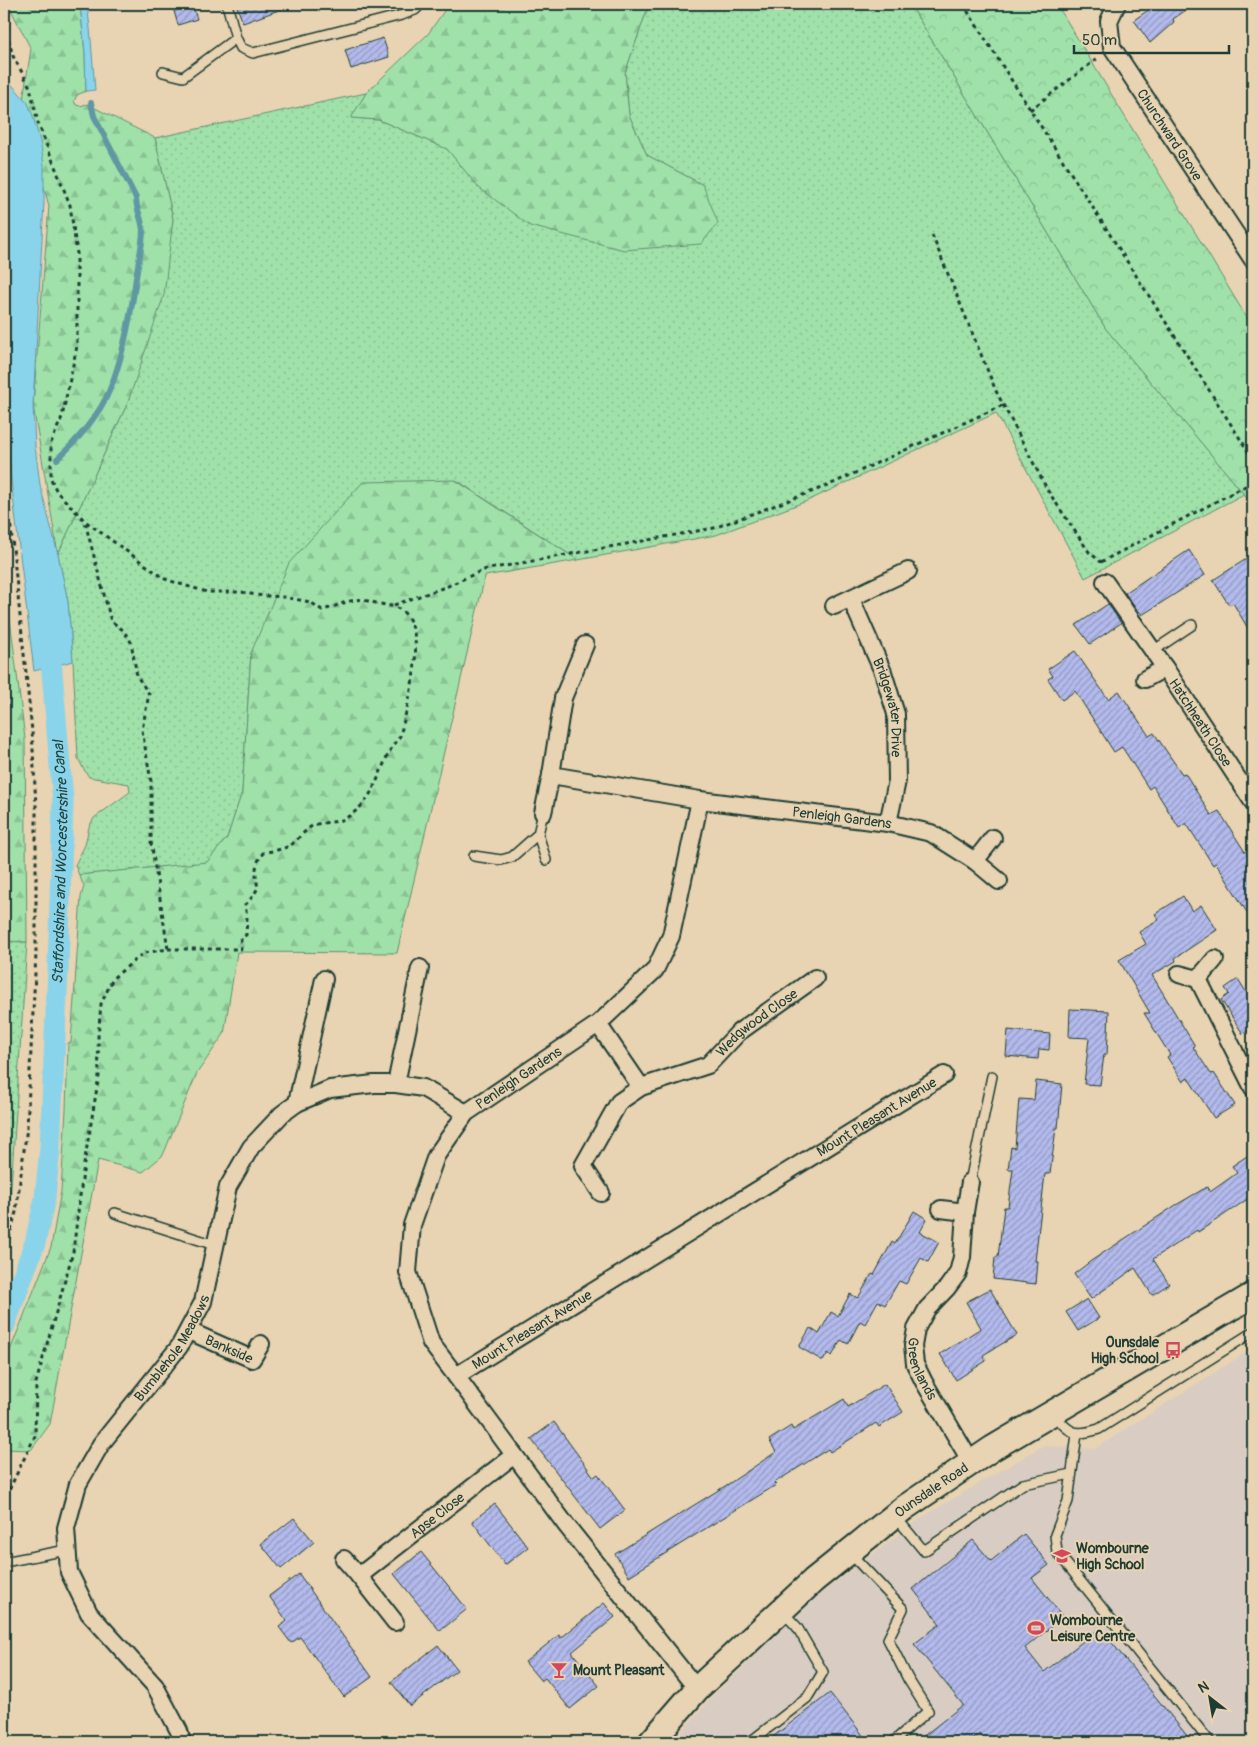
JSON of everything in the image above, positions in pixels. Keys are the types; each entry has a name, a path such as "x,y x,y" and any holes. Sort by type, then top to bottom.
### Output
{"street":[{"name":"Churchward Grove","path":"1117,4 1109,21 1112,47 1253,260"},
{"path":"834,606 908,571"},
{"name":"Hatchheath Close","path":"1105,582 1165,668 1253,802"},
{"name":"Bridgewater Drive","path":"851,599 883,672 896,714 897,782 888,823"},
{"path":"543,813 563,698 585,645"},
{"name":"Hatchheath Close","path":"1145,679 1165,668"},
{"name":"Penleigh Gardens","path":"551,775 700,800 888,823 931,833 975,861 999,881"},
{"name":"Penleigh Gardens","path":"456,1376 431,1343 408,1272 412,1226 436,1156 466,1113 598,1024 655,970 671,936 700,800"},
{"path":"975,861 993,838"},
{"path":"1198,979 1215,960"},
{"path":"396,1084 420,968"},
{"path":"1179,974 1198,979 1253,1088"},
{"name":"Wedgwood Close","path":"601,1193 583,1166 619,1102 641,1087 708,1065 739,1032 815,978"},
{"path":"297,1103 324,979"},
{"path":"598,1024 641,1087"},
{"name":"Mount Pleasant Avenue","path":"697,1689 566,1525 456,1376 944,1075"},
{"name":"Bumblehole Meadows","path":"182,1742 179,1731 155,1686 90,1613 69,1572 66,1528 78,1484 101,1444 179,1347 189,1331 203,1302 228,1187 251,1146 282,1114 297,1103 330,1089 374,1084 396,1084 423,1088 466,1113"},
{"name":"Greenlands","path":"970,1182 964,1212 962,1257 958,1273 927,1309 916,1329 913,1346 915,1364 924,1382 972,1462"},
{"path":"941,1209 964,1212"},
{"name":"Ounsdale Road","path":"651,1742 697,1689 781,1610 814,1580 895,1516 972,1462 1253,1295"},
{"name":"Bankside","path":"189,1331 252,1359 260,1344"},
{"name":"Apse Close","path":"359,1576 514,1455"},
{"path":"344,1559 395,1622"}],"lane":[{"path":"227,4 236,38 241,48 253,53 402,15 415,10 421,4"},
{"path":"163,72 183,77 236,38"},
{"path":"1153,651 1192,625"},
{"path":"543,813 538,834 546,860"},
{"path":"474,856 501,860 512,856 538,834"},
{"path":"970,1182 992,1076"},
{"path":"115,1213 215,1244"},
{"path":"1053,1413 1062,1424 1077,1434 1085,1434 1099,1429 1253,1332"},
{"path":"1077,1434 1068,1501 1055,1535 1057,1552 1210,1742"},
{"path":"895,1516 924,1550 1023,1484 1071,1474"},
{"path":"4,1562 67,1550"},
{"path":"849,1552 903,1609 888,1639 908,1679 928,1711 893,1742"},
{"path":"750,1742 807,1698 823,1672 797,1627 781,1610"}],"path":[{"path":"963,4 1253,460"},
{"path":"4,24 13,56 30,87 38,123 70,205 77,254 77,346 62,416 51,443 51,479 57,492 85,521 166,578 207,592 242,592 283,597 310,602 322,610 331,609 356,599 393,606 404,612 411,621 417,648 414,658 414,674 400,736 394,743 376,785 360,808 344,820 326,824 314,824 290,845 263,853 257,861 255,870 258,888 245,905 247,916 246,935 241,938 241,949 168,949 144,953 112,978 102,1004 98,1037 98,1076 73,1252 36,1383 35,1436 9,1490 4,1521"},
{"path":"1030,110 1112,47"},
{"path":"932,235 996,391 1048,491 1089,552 1101,562 1105,582"},
{"path":"393,606 448,586 483,570 714,528 827,486 1003,404"},
{"path":"4,462 32,731 36,806 36,944 27,1127 16,1212 4,1256"},
{"path":"1101,562 1253,482"},
{"path":"85,521 111,621 123,630 131,642 137,676 149,694 142,730 151,781 151,842 168,949"}],"shaded area":[{"name":"Wombourne High School","path":"1253,1348 1253,1742 673,1742 712,1697 818,1595 924,1516 1043,1446 1095,1449"}],"green space":[{"path":"8,4 80,4 85,54 86,91 77,95 74,101 76,105 87,104 155,138 173,219 164,295 128,402 58,554 33,405 49,206 22,106 31,49"},
{"path":"449,4 649,4 625,73 629,115 647,155 703,185 718,223 701,244 624,250 530,226 478,187 447,149 379,120 351,118 366,93 428,34"},
{"path":"649,4 910,4 1106,329 1244,494 1085,578 996,413 807,501 716,535 578,560 456,480 251,653 242,792 227,838 207,863 79,875 75,865 85,845 89,827 94,818 130,792 129,784 89,777 78,758 68,602 58,554 128,402 173,219 155,138 366,93 352,118 379,120 447,149 479,187 703,185 647,155 629,115 625,73"},
{"path":"910,4 1055,4 1059,8 1253,328 1253,509 1244,494 1106,329"},
{"path":"455,480 578,560 485,576 397,953 237,952 224,1034 197,1073 163,1155 143,1172 98,1160 50,1424 31,1450 4,1449 4,1366 51,1247 61,1191 68,1043 71,1043 81,897 84,886 79,875 207,862 227,838 242,792 251,653 289,563 363,482"},
{"path":"4,571 25,739 27,942 4,941"},
{"path":"4,941 27,942 10,1203 4,1227"}],"water":[{"path":"80,4 87,4 95,90 86,91 85,53"},
{"path":"4,76 28,103 40,141 44,165 44,202 33,405 35,446 40,485 68,602 73,661 34,671 11,480 4,391"}],"building":[{"path":"172,4 192,4 197,19 178,25"},
{"path":"236,4 289,4 290,6 243,23"},
{"path":"1157,4 1195,4 1173,19 1174,22 1150,43 1134,20"},
{"path":"383,38 389,57 351,69 345,50"},
{"path":"1189,550 1205,575 1142,615 1138,612 1125,593"},
{"path":"1248,558 1253,566 1253,637 1233,603 1229,605 1213,580"},
{"path":"1108,604 1121,623 1090,644 1076,625"},
{"path":"1075,651 1108,699 1119,691 1149,736 1154,733 1182,774 1185,773 1211,815 1219,811 1245,852 1253,847 1253,922 1216,863 1213,865 1186,823 1179,828 1153,786 1149,789 1122,747 1114,752 1075,691 1062,700 1048,679 1053,676 1048,669"},
{"path":"1183,896 1192,911 1201,905 1217,930 1175,958 1176,961 1152,975 1195,1046 1193,1047 1211,1074 1214,1073 1235,1105 1214,1118 1188,1078 1183,1082 1167,1057 1170,1055 1144,1013 1150,1013 1119,960 1146,944 1139,932 1159,920 1155,914"},
{"path":"1238,979 1253,1003 1253,1029 1251,1028 1243,1034 1221,1000 1229,994 1225,988"},
{"path":"1070,1009 1109,1011 1107,1055 1104,1055 1100,1085 1084,1084 1089,1038 1069,1037"},
{"path":"1008,1030 1050,1034 1049,1050 1039,1049 1038,1059 1006,1056"},
{"path":"1036,1081 1062,1084 1058,1128 1056,1128 1050,1174 1045,1174 1035,1261 1038,1261 1036,1284 993,1279 995,1257 998,1257 1004,1207 1008,1207 1013,1169 1008,1169 1011,1147 1015,1148 1019,1099 1034,1100"},
{"path":"1253,1152 1253,1197 1153,1259 1169,1284 1152,1295 1135,1268 1091,1299 1074,1274 1176,1205 1207,1187 1210,1192 1237,1173 1232,1166"},
{"path":"914,1211 927,1219 920,1232 939,1242 928,1262 921,1258 906,1284 899,1281 885,1305 878,1301 865,1324 860,1321 848,1344 841,1340 832,1356 828,1353 823,1361 799,1347 810,1328 819,1334 831,1312 838,1316 850,1294 858,1298 872,1274 874,1275 892,1242 895,1244"},
{"path":"990,1289 1017,1335 983,1355 986,1361 956,1380 940,1354 981,1328 966,1302"},
{"path":"1087,1299 1099,1318 1078,1331 1066,1312"},
{"path":"885,1384 903,1412 879,1427 876,1423 830,1452 828,1449 774,1483 776,1485 629,1576 615,1554 730,1483 776,1452 769,1440 791,1426 793,1430 844,1399 848,1407"},
{"path":"554,1422 594,1477 598,1474 625,1510 600,1529 531,1439"},
{"path":"495,1504 528,1547 505,1565 472,1521"},
{"path":"294,1518 314,1542 281,1569 261,1544"},
{"path":"1024,1534 1049,1565 1032,1578 1063,1617 1025,1648 1044,1672 1100,1628 1192,1742 986,1742 980,1734 970,1742 916,1742 963,1705 914,1644 940,1624 913,1589 973,1540 991,1561"},
{"path":"421,1552 467,1609 440,1631 394,1574"},
{"path":"299,1574 372,1677 344,1697 300,1637 291,1643 279,1627 287,1621 269,1596"},
{"name":"Mount Pleasant","path":"604,1603 615,1617 572,1652 599,1686 570,1709 545,1678 541,1681 525,1662 559,1635 561,1638"},
{"path":"438,1645 457,1670 410,1706 391,1682"},
{"path":"830,1693 868,1742 766,1742"}],"waterway":[{"path":"57,459 87,427 110,389 126,338 143,232 136,198 94,116 91,103"},
{"name":"Staffordshire and Worcestershire Canal","path":"4,1327 35,1243 45,1198 50,1148 63,800 49,638"},
{"path":"4,654 7,704 4,719"}],"place":[{"name":"Ounsdale High School","path":"1173,1350"},
{"name":"Wombourne High School","path":"1062,1556"},
{"name":"Wombourne Leisure Centre","path":"1036,1628"},
{"name":"Mount Pleasant","path":"559,1670"}]}
